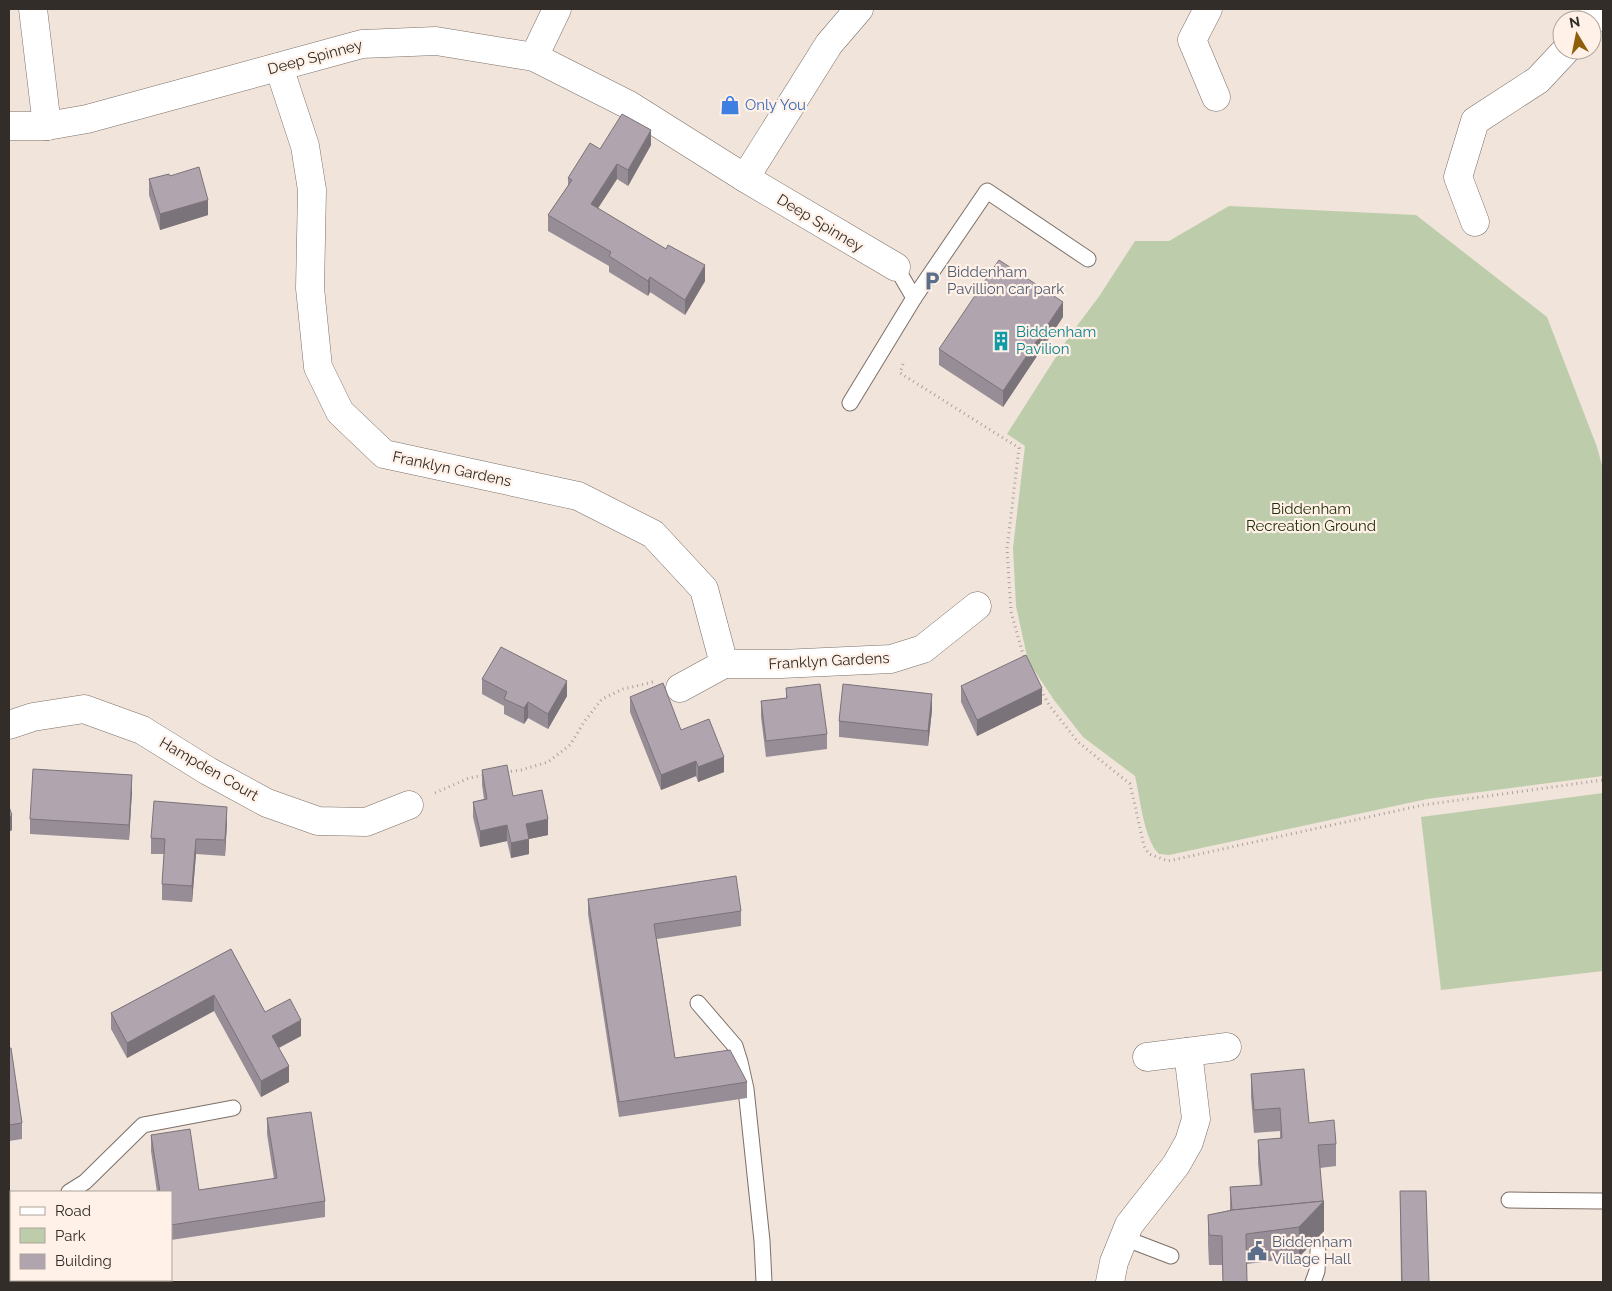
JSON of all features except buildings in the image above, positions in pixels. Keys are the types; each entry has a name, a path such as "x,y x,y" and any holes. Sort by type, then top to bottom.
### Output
{"street":[{"path":"33,9 46,126"},
{"path":"534,57 557,9"},
{"path":"745,178 829,44 859,9"},
{"path":"1208,9 1192,40 1216,97"},
{"name":"Deep Spinney","path":"9,126 46,126 87,119 362,44 436,41 534,57 629,105 745,178 896,267"},
{"path":"1475,222 1458,177 1474,121 1538,80 1557,60"},
{"name":"Franklyn Gardens","path":"279,67 305,146 312,190 310,288 318,367 340,412 384,454 578,496 653,534 704,589 724,664"},
{"name":"Franklyn Gardens","path":"680,688 724,664 781,664 891,659 923,649 977,606"},
{"name":"Hampden Court","path":"9,725 33,717 84,709 142,730 208,771 267,803 318,821 366,822 410,805"},
{"path":"1147,1057 1227,1047"},
{"path":"1110,1282 1114,1262 1129,1225 1176,1165 1189,1142 1196,1119 1188,1052"}],"lane":[{"path":"850,403 914,298 987,191 1088,259"},
{"path":"896,267 914,298"},
{"path":"698,1003 734,1046 740,1062 746,1089 762,1241 764,1282"},
{"path":"71,1191 85,1182 143,1125 233,1108"},
{"path":"1509,1200 1603,1201"},
{"path":"1124,1238 1171,1256"},
{"path":"1313,1282 1317,1271 1318,1251"}],"path":[{"path":"905,355 900,373 1019,448 1007,549 1011,612 1025,661"},
{"path":"504,773 548,762 570,745 584,722 602,699 623,689 665,679 680,688"},
{"path":"1037,683 1049,705 1078,742 1130,784 1144,846 1149,854 1168,861 1424,805 1603,780"},
{"path":"410,805 469,778 486,775"}],"green space":[{"name":"Biddenham Recreation Ground","path":"1229,206 1416,215 1547,317 1597,447 1603,469 1603,776 1427,799 1169,855 1159,854 1146,829 1135,776 1083,737 1054,700 1028,661 1016,606 1013,548 1025,446 1007,434 1068,338 1100,295 1135,241 1169,241"},
{"path":"1603,793 1603,971 1441,990 1421,817"}],"place":[{"name":"Only You","path":"730,105"},
{"name":"Biddenham Pavillion car park","path":"932,281"},
{"name":"Biddenham Pavilion","path":"1001,341"},
{"name":"Biddenham Village Hall","path":"1257,1251"}]}
